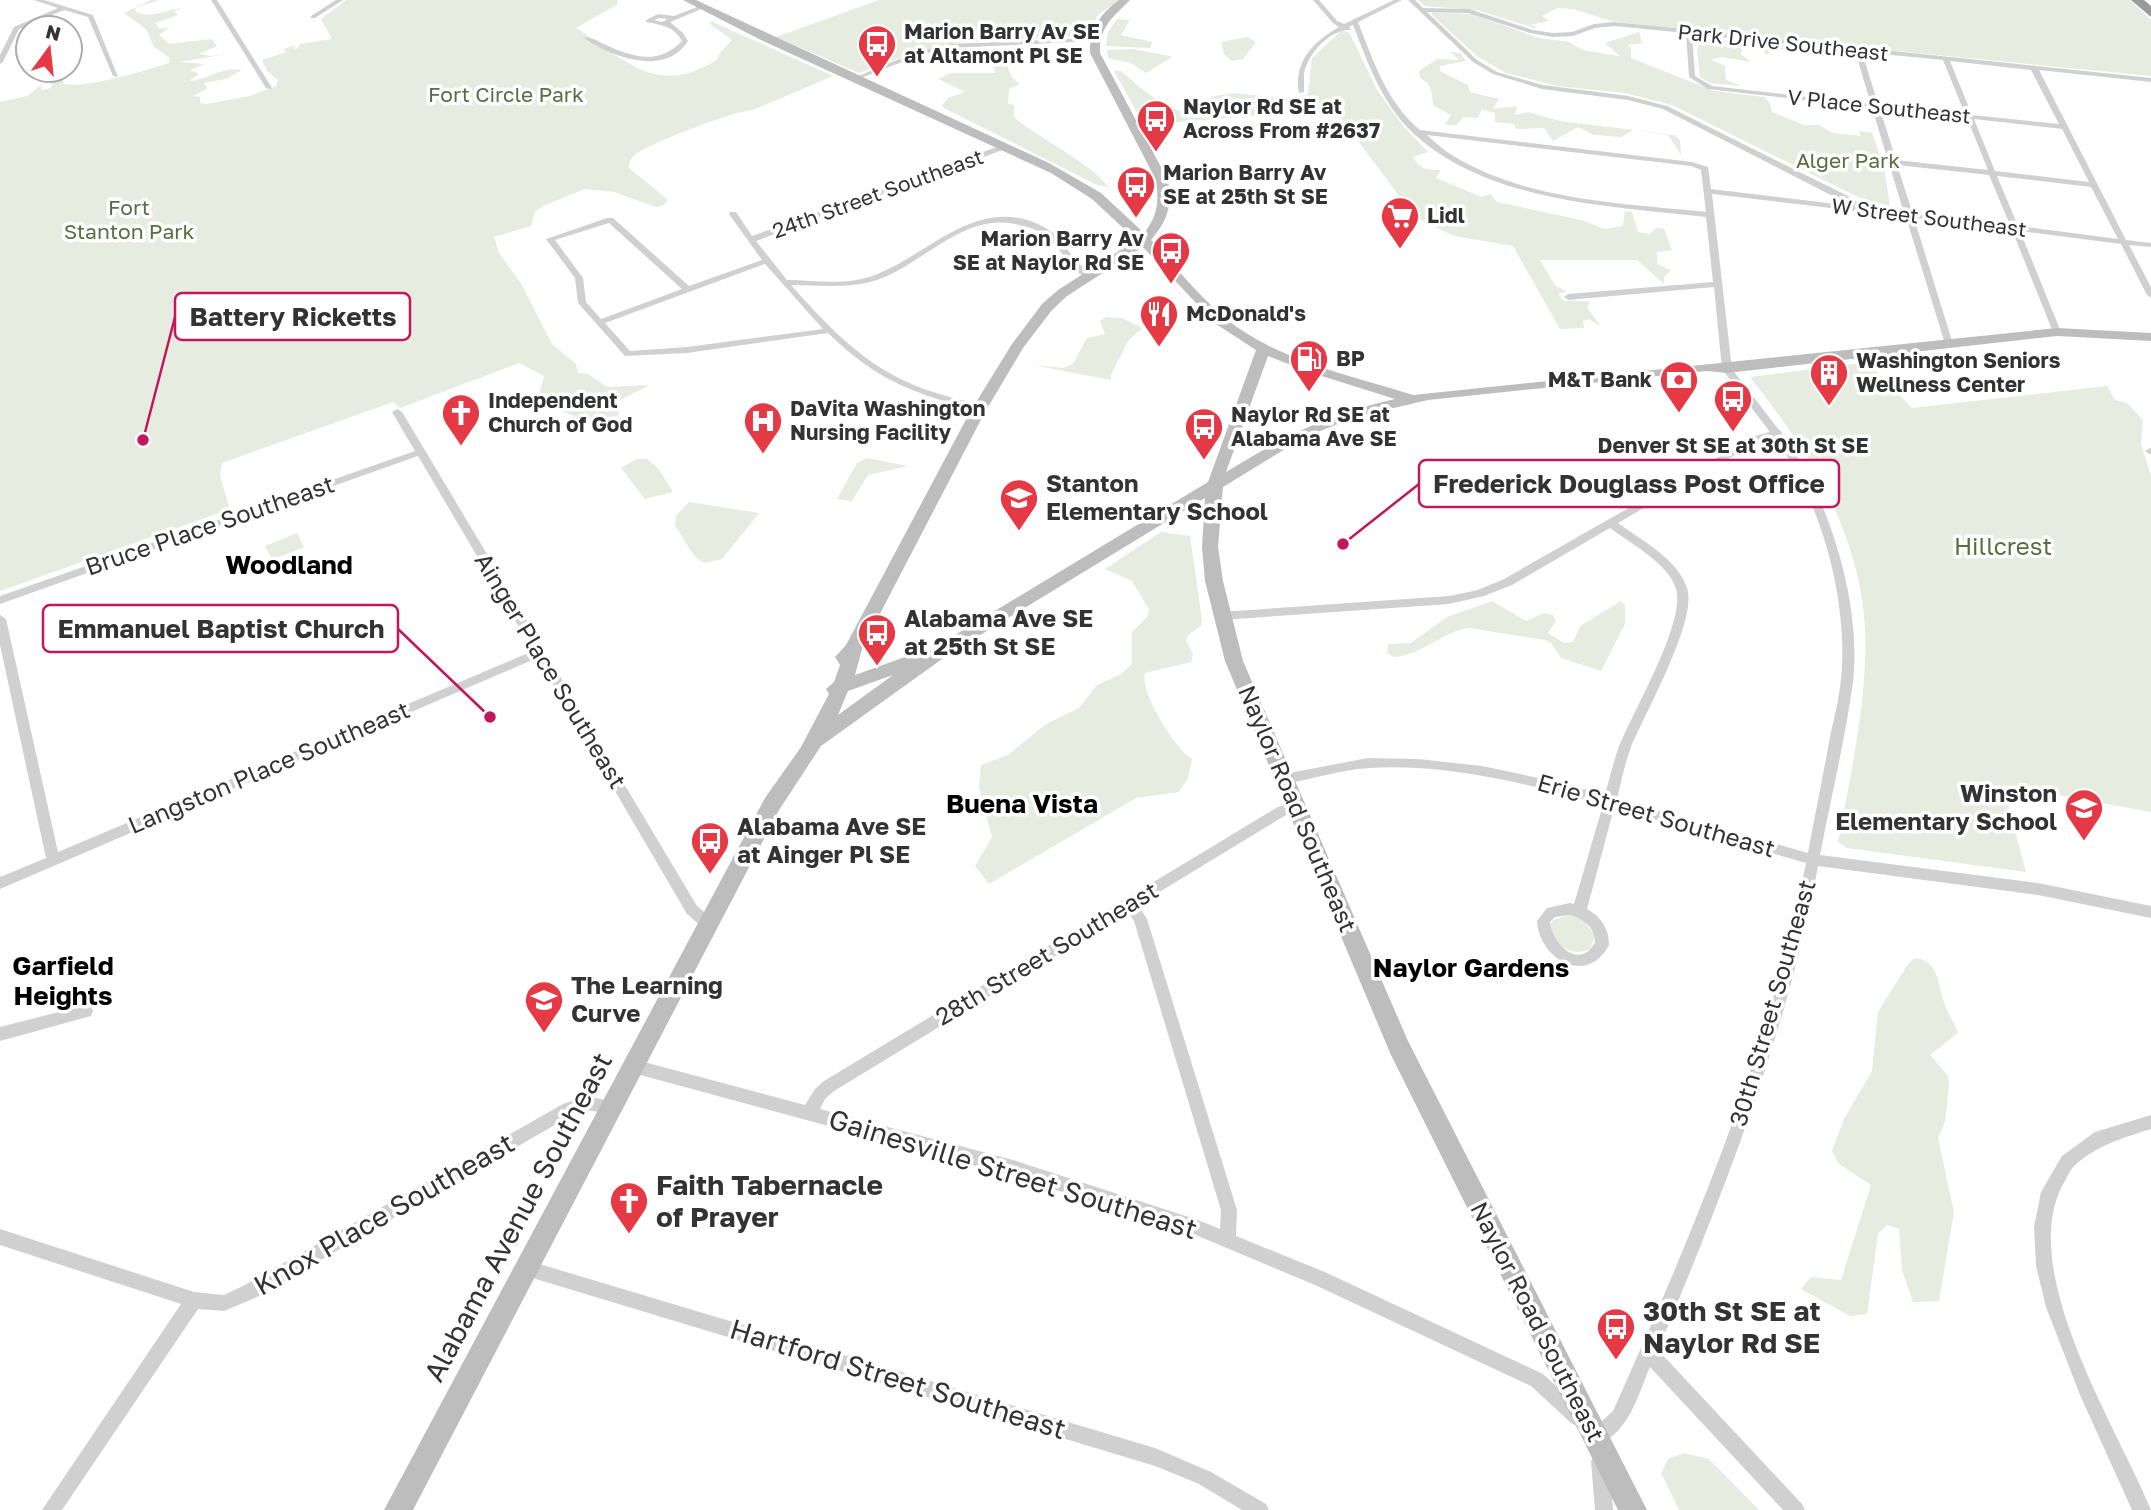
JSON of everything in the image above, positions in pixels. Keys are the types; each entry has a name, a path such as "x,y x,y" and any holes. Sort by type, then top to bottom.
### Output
{"main road":[{"path":"688,0 1005,146 1088,190 1216,317 1263,349 1426,408"},
{"path":"832,690 851,665 853,649 980,407 1046,309 1087,275 1143,242 1163,213 1165,188 1101,69 1094,40 1105,17 1125,0"},
{"name":"Alabama Avenue Southeast","path":"1286,444 1309,441 1378,419 1426,408 1685,380 1727,369 2057,332 2151,337"},
{"name":"Naylor Road Southeast","path":"1263,349 1231,430 1214,486 1211,558 1221,617 1234,661 1427,1106 1598,1436 1633,1510"},
{"name":"Alabama Avenue Southeast","path":"810,744 943,649 1318,425 1410,400 1707,367 1727,369"},
{"name":"Alabama Avenue Southeast","path":"772,804 774,786 832,690 943,649"},
{"name":"Alabama Avenue Southeast","path":"398,1510 772,804 787,789 810,744 832,690"}],"street":[{"path":"37,0 91,16 116,76"},
{"path":"214,0 269,88"},
{"path":"313,17 340,0"},
{"path":"1316,0 1343,27 1357,31"},
{"path":"1301,92 1300,73 1306,58 1324,38 1396,1 1412,1 1475,61 1495,73 1542,88 1639,100 1670,109 1851,201 1861,210"},
{"path":"664,24 672,18 702,7"},
{"path":"0,62 14,30 63,8"},
{"name":"Park Drive Southeast","path":"1421,10 1469,11 1548,35 1570,35 1610,24 2148,79"},
{"path":"587,38 626,58 664,56 685,41 681,34 664,24 648,21 658,16 672,18"},
{"path":"1355,22 1377,77 1417,132 1455,162 1515,187 1550,195 1710,215"},
{"name":"V Place Southeast","path":"1689,33 1691,72 1696,82 1718,90 2065,127"},
{"path":"859,77 916,54 949,46 1094,40"},
{"path":"1858,50 1949,344"},
{"path":"1946,59 2057,332"},
{"path":"2034,68 2151,295"},
{"path":"2148,79 2151,89"},
{"path":"1417,132 1700,166 1706,171 1727,369"},
{"name":"24th Street Southeast","path":"750,240 1005,146"},
{"path":"1893,162 2095,185"},
{"name":"W Street Southeast","path":"1708,191 2151,245"},
{"path":"733,214 766,261 866,362 893,379 933,395 980,407"},
{"path":"688,290 610,220 550,239 579,278 582,303 625,353 637,356 832,330"},
{"path":"785,282 836,285 871,279 895,269 950,233 977,224 1005,221 1042,229 1070,263 1087,275"},
{"name":"24th Street Southeast","path":"600,322 766,261"},
{"path":"1567,297 1717,284"},
{"name":"30th Street Southeast","path":"1598,1436 1619,1417 1648,1352 1710,1204 1767,1042 1800,927 1847,680 1846,613 1840,571 1821,513 1778,433 1727,369"},
{"name":"Ainger Place Southeast","path":"397,412 692,910 709,924"},
{"path":"1221,617 1462,598 1508,582 1758,438 1778,433"},
{"name":"Bruce Place Southeast","path":"0,600 421,452"},
{"path":"1579,912 1624,750 1672,643 1684,604 1681,585 1670,567 1611,523"},
{"path":"0,619 53,860"},
{"name":"Langston Place Southeast","path":"0,883 539,653"},
{"name":"Erie Street Southeast","path":"1284,779 1368,763 1418,764 1482,771 1610,801 1814,860 2038,888 2151,912"},
{"name":"28th Street Southeast","path":"809,1113 820,1094 829,1086 1282,811 1296,807"},
{"path":"1130,904 1140,919 1229,1210 1228,1240"},
{"path":"1565,909 1579,912 1595,922 1602,937 1598,951 1580,959 1566,956 1553,948 1542,929 1545,919 1553,911 1565,909"},
{"path":"0,1034 86,1011"},
{"name":"Gainesville Street Southeast","path":"633,1066 1013,1168 1228,1240 1364,1298 1536,1380 1598,1436"},
{"name":"Knox Place Southeast","path":"194,1300 210,1304 232,1300 568,1109 586,1103 611,1107"},
{"path":"2142,1510 2060,1329 2045,1284 2040,1235 2050,1189 2067,1162 2101,1137 2151,1122"},
{"path":"0,1237 194,1300 51,1510"},
{"name":"Hartford Street Southeast","path":"526,1268 1155,1457 1206,1478 1260,1510"},
{"path":"1648,1352 1796,1510"},
{"path":"1598,1436 1604,1510"}],"green space":[{"path":"151,0 160,0 137,7 135,11 152,14 183,8 174,11 178,15 155,23 160,29 170,27 159,35 169,44 212,39 217,46 199,54 211,56 234,53 179,62 205,64 190,70 199,74 189,81 221,71 242,70 226,79 204,83 207,89 193,96 200,97 200,103 206,104 250,96 276,86 278,80 267,71 262,60 287,52 283,49 297,45 293,48 297,49 300,44 332,39 321,19 346,0 617,0 618,4 576,28 642,70 659,75 677,75 696,70 718,59 719,54 732,40 710,24 711,21 833,76 753,110 693,128 636,154 629,168 668,200 664,205 656,207 614,192 585,189 543,206 535,212 531,226 494,237 499,253 522,285 552,344 576,364 578,373 588,374 607,387 649,385 615,403 618,416 587,421 543,404 538,399 544,376 519,363 400,408 393,402 222,463 220,476 230,509 0,591 0,102 27,96 41,85 42,90 51,88 52,84 86,84 169,63 170,58 154,47 146,29 124,13"},
{"path":"879,0 1119,0 1098,15 1085,36 957,43 918,51 859,73 776,37"},
{"path":"1418,0 2130,0 2151,20 2151,76 1683,30 1611,21 1573,9 1557,8 1542,16 1549,21 1530,25 1538,27 1534,28 1477,10 1425,6"},
{"name":"Alger Park","path":"1431,14 1472,14 1539,38 1569,42 1583,50 1617,56 1620,56 1605,43 1639,32 1642,43 1627,45 1631,48 1631,58 1714,91 1764,97 1770,103 1772,112 1804,125 1819,125 1833,133 1861,136 1858,131 1872,133 1884,166 1890,206 1858,197 1672,105 1625,93 1557,86 1506,73 1478,57"},
{"path":"1117,19 1130,20 1121,35 1152,42 1150,48 1106,46 1108,32"},
{"path":"1341,31 1349,32 1377,90 1403,126 1428,152 1413,157 1418,165 1441,170 1436,178 1482,197 1490,194 1497,202 1585,221 1604,229 1623,226 1625,211 1632,212 1638,232 1650,234 1656,228 1664,229 1672,250 1657,252 1657,264 1671,270 1664,277 1664,284 1637,260 1540,260 1555,285 1567,292 1558,294 1564,301 1590,301 1587,307 1600,326 1589,319 1583,321 1584,328 1560,329 1513,246 1454,236 1415,217 1334,109 1144,125 1114,71 1121,71 1149,94 1181,112 1221,115 1230,111 1210,97 1233,93 1290,99 1308,94 1312,58"},
{"path":"1248,37 1256,42 1243,59 1231,61 1224,54 1221,42"},
{"path":"1700,38 1809,49 1814,55 1769,47 1769,54 1766,55 1762,47 1753,45 1751,49 1742,49 1741,54 1751,62 1721,57 1711,60 1725,66 1726,80 1742,86 1710,83 1700,77 1697,51"},
{"path":"1133,49 1172,57 1146,73 1131,63 1108,58 1107,50"},
{"path":"1450,52 1460,53 1466,61 1440,66 1440,71 1468,85 1470,92 1499,99 1493,109 1517,106 1515,115 1528,112 1560,121 1674,135 1680,140 1681,155 1668,135 1633,130 1621,137 1594,135 1578,127 1553,141 1544,128 1516,129 1514,124 1495,122 1495,113 1482,109 1478,118 1463,117 1457,125 1445,125 1451,115 1434,106 1430,87 1420,78 1419,71 1437,59 1459,60"},
{"path":"1001,58 1015,62 1007,65 1011,76 1019,84 1009,89 1008,104 1014,105 1014,116 1018,121 1087,167 1108,187 1097,185 944,108 942,105 948,98 965,92 938,79 950,73 995,73 993,63"},
{"path":"1106,317 1122,318 1142,328 1128,341 1111,380 1033,365 1063,368 1073,364 1087,338 1105,334 1100,321"},
{"name":"Hillcrest","path":"1867,362 1912,408 2107,386 2115,400 2127,403 2143,420 2141,444 2151,476 2151,812 2003,785 2026,872 1847,848 1838,842 1864,685 1865,622 1861,593 1854,562 1833,505 1804,452 1750,377"},
{"path":"867,458 908,466 868,475 852,501 837,499 857,463"},
{"path":"636,459 647,459 658,468 673,492 645,499 621,468"},
{"path":"689,502 759,513 722,559 705,563 692,552 675,526 676,516"},
{"path":"1161,532 1190,536 1202,620 1201,626 1188,635 1186,641 1193,654 1191,662 1145,673 1145,681 1147,693 1160,719 1177,744 1192,759 1188,778 1179,792 1136,798 989,884 975,866 992,837 979,788 981,765 1008,755 1046,724 1079,708 1097,685 1121,674 1132,664 1132,632 1147,617 1149,609 1132,581 1105,569"},
{"path":"297,533 304,547 272,560 265,546"},
{"path":"1492,601 1526,621 1544,613 1553,615 1556,621 1548,633 1564,643 1573,642 1580,626 1621,601 1625,605 1625,624 1601,671 1561,658 1551,643 1545,640 1470,628 1450,634 1414,652 1394,657 1387,653 1388,644 1411,643 1447,617"},
{"path":"1570,915 1584,920 1595,936 1590,949 1570,951 1553,939 1550,925 1553,920"},
{"path":"1915,958 1923,960 1933,968 1945,1006 1958,1033 1930,1055 1948,1076 1945,1122 1938,1138 1954,1212 1939,1301 1913,1302 1902,1270 1899,1229 1887,1225 1878,1234 1867,1314 1850,1316 1801,1289 1811,1277 1841,1280 1871,1185 1839,1164 1832,1151 1844,1119 1872,1071 1878,1012 1908,964"},
{"path":"1684,1453 1709,1459 1759,1510 1679,1510 1661,1473 1668,1459"}],"place":[{"name":"Marion Barry Av SE at Altamont Pl SE","path":"877,78"},
{"name":"Naylor Rd SE at Across From #2637","path":"1156,153"},
{"name":"Marion Barry Av SE at 25th St SE","path":"1136,219"},
{"name":"Lidl","path":"1400,250"},
{"name":"Marion Barry Av SE at Naylor Rd SE","path":"1171,285"},
{"name":"McDonald's","path":"1159,348"},
{"name":"BP","path":"1309,393"},
{"name":"Washington Seniors Wellness Center","path":"1829,407"},
{"name":"M&T Bank","path":"1679,414"},
{"name":"Denver St SE at 30th St SE","path":"1733,433"},
{"name":"Battery Ricketts","path":"143,440"},
{"name":"Independent Church of God","path":"461,447"},
{"name":"DaVita Washington Nursing Facility","path":"763,455"},
{"name":"Naylor Rd SE at Alabama Ave SE","path":"1204,461"},
{"name":"Stanton Elementary School","path":"1019,532"},
{"name":"Frederick Douglass Post Office","path":"1343,544"},
{"name":"Alabama Ave SE at 25th St SE","path":"877,667"},
{"name":"Emmanuel Baptist Church","path":"490,717"},
{"name":"Winston Elementary School","path":"2084,842"},
{"name":"Alabama Ave SE at Ainger Pl SE","path":"710,875"},
{"name":"The Learning Curve","path":"544,1034"},
{"name":"Faith Tabernacle of Prayer","path":"629,1235"},
{"name":"30th St SE at Naylor Rd SE","path":"1616,1361"}],"district":[{"name":"Woodland","path":"289,565"},
{"name":"Buena Vista","path":"1022,804"},
{"name":"Naylor Gardens","path":"1471,968"},
{"name":"Garfield Heights","path":"63,981"}],"park label":[{"name":"Fort Circle Park","path":"506,95"},
{"name":"Fort Stanton Park","path":"129,220"}]}
